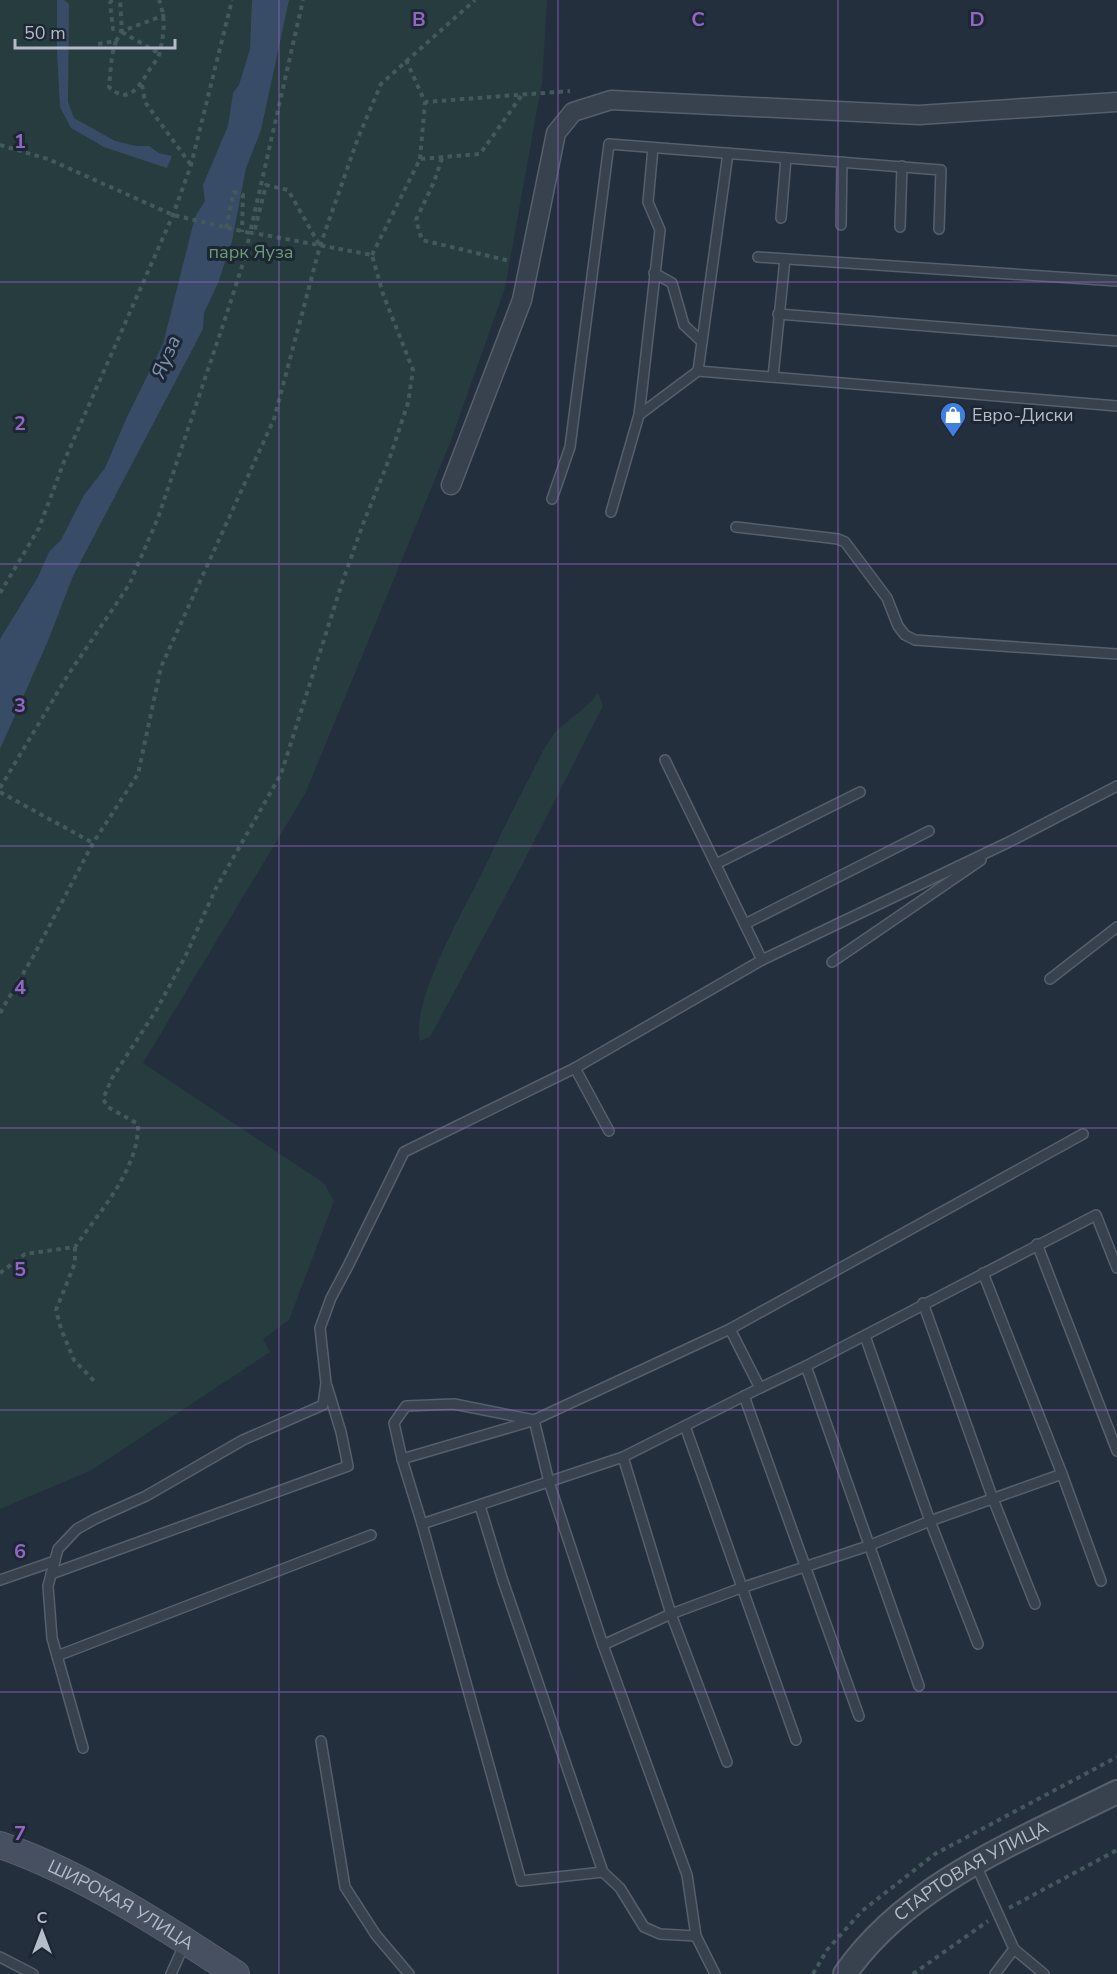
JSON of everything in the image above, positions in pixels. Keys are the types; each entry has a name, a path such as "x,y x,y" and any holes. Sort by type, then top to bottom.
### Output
{"main road":[{"name":"ШИРОКАЯ УЛИЦА","path":"0,1845 26,1854 112,1897 236,1974"}],"street":[{"path":"450,485 522,300 556,133 573,112 611,100 920,115 1117,102"},
{"name":"СТАРТОВАЯ УЛИЦА","path":"845,1974 857,1956 883,1930 928,1893 975,1863 1117,1792"}],"lane":[{"path":"552,499 570,447 609,144 941,170 939,230"},
{"path":"611,512 639,415 660,230 648,202 653,148"},
{"path":"698,371 728,153"},
{"path":"781,218 786,158"},
{"path":"841,225 842,162"},
{"path":"900,227 902,166"},
{"path":"758,257 1117,280"},
{"path":"773,377 785,259"},
{"path":"654,273 672,283 684,325 702,342"},
{"path":"778,314 1117,341"},
{"path":"639,415 698,371 1117,406"},
{"path":"736,526 838,539 845,542 887,598 898,626 905,635 915,640 1117,654"},
{"path":"665,760 762,960"},
{"path":"51,1575 348,1466 341,1432 326,1383 320,1328 331,1298 404,1152 575,1068 762,960 1009,842 1117,786"},
{"path":"716,864 860,792"},
{"path":"745,924 928,831"},
{"path":"832,962 1009,842"},
{"path":"1050,979 1117,927"},
{"path":"575,1068 609,1131"},
{"path":"402,1459 534,1420 730,1329 1083,1134"},
{"path":"422,1524 623,1457 865,1336 923,1303 1096,1215 1117,1268"},
{"path":"1037,1244 1117,1451"},
{"path":"983,1274 1062,1474 1101,1581"},
{"path":"923,1303 993,1499 1035,1604"},
{"path":"730,1329 760,1388"},
{"path":"865,1336 930,1521 978,1644"},
{"path":"806,1366 919,1686"},
{"path":"83,1749 52,1638 48,1586 58,1549 77,1529 146,1496 243,1440 323,1405 326,1383"},
{"path":"744,1396 859,1716"},
{"path":"534,1420 454,1404 406,1406 394,1423 402,1459 521,1881 603,1872"},
{"path":"534,1420 549,1482 603,1645 687,1875 696,1936 715,1974"},
{"path":"685,1426 796,1740"},
{"path":"623,1457 671,1614 727,1762"},
{"path":"603,1645 671,1614 868,1546 930,1521 1062,1474"},
{"path":"480,1506 502,1578 603,1872 620,1888 644,1927 660,1934 696,1936"},
{"path":"57,1656 371,1535"},
{"path":"0,1580 55,1561"},
{"path":"321,1741 345,1887 375,1935 408,1974"},
{"path":"975,1863 1014,1949 1044,1974"},
{"path":"171,1974 186,1941"},
{"path":"996,1974 1014,1949"},
{"path":"0,1957 33,1974"}],"path":[{"path":"112,0 110,3 113,28 160,54"},
{"path":"120,0 122,31 112,55 109,87 122,95 132,93 142,84 160,54 165,15 159,0"},
{"path":"0,593 39,528 65,459 173,215 191,165 232,0"},
{"path":"252,233 303,0"},
{"path":"0,1013 93,843 138,774 161,667 274,419 320,246 358,138 381,84 476,0"},
{"path":"122,31 165,15"},
{"path":"98,44 116,41"},
{"path":"97,1384 74,1360 56,1310 75,1263 75,1246 122,1178 138,1140 138,1124 108,1107 103,1100 112,1078 157,1009 185,957 216,888 281,774 343,580 408,403 413,370 383,294 372,255 420,159 425,102 406,60"},
{"path":"142,84 145,102 191,165"},
{"path":"425,102 571,91"},
{"path":"420,159 480,154 522,95"},
{"path":"0,145 48,159 188,220 372,255"},
{"path":"442,158 434,182 416,220 422,240 529,265"},
{"path":"93,843 0,790 68,675 129,585 158,518 226,316 266,185 288,190 320,246"},
{"path":"226,228 234,192 243,195 242,232"},
{"path":"0,1273 26,1254 75,1246"}],"green space":[{"name":"парк Яуза","path":"0,0 547,0 542,82 505,288 450,443 305,794 143,1063 324,1183 334,1201 289,1320 263,1339 270,1352 92,1470 0,1509"},
{"path":"598,693 603,706 523,863 430,1037 420,1041 419,1024 423,1004 440,957 535,766 555,732 591,702"}],"water":[{"path":"57,0 64,0 69,4 68,102 74,118 115,141 136,146 149,146 159,153 172,156 167,168 104,147 71,128 60,107"},
{"name":"Яуза","path":"252,0 289,0 261,130 246,168 232,241 218,283 204,313 203,329 73,576 47,643 0,749 0,639 38,577 49,552 61,540 84,495 105,468 163,344 195,217 205,201 203,185 228,126 233,93 239,85 250,49"}],"place":[{"name":"Евро-Диски","path":"953,438"}]}
